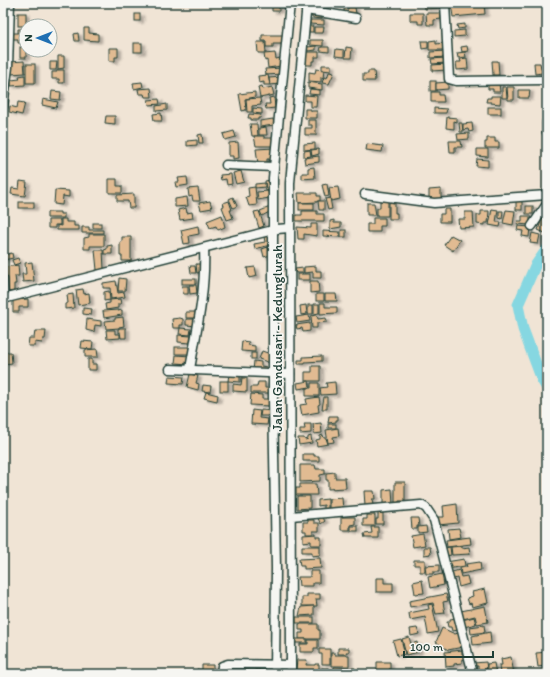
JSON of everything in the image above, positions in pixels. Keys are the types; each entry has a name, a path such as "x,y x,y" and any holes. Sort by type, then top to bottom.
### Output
{"street":[{"path":"3,107 8,66 10,3"},
{"path":"276,674 282,665 276,568 281,374 281,229 274,167 290,3"},
{"path":"444,3 450,80 547,80"},
{"path":"306,7 356,18"},
{"name":"Jalan Gandusari - Kedunglurah","path":"291,674 282,665 291,516 281,374 281,229 290,183 306,7"},
{"path":"547,122 547,132"},
{"path":"226,165 274,167"},
{"path":"365,194 434,203 547,195"},
{"path":"532,226 547,204"},
{"path":"3,279 3,299 281,229"},
{"path":"190,370 202,308 205,268 204,248"},
{"path":"170,369 281,374"},
{"path":"291,516 421,505 426,508 434,520 473,674"},
{"path":"220,674 221,668 224,664 282,665"}],"building":[{"path":"424,3 439,3 440,8 425,9"},
{"path":"451,3 462,3 463,7 475,6 474,3 484,3 485,14 453,17"},
{"path":"272,4 287,4 287,7 279,7 279,11 272,11"},
{"path":"348,7 355,7 356,14 344,14 344,9 348,9"},
{"path":"18,13 26,13 26,18 18,18"},
{"path":"312,13 322,14 322,19 312,18"},
{"path":"410,13 423,13 423,24 418,24 418,21 410,21"},
{"path":"426,13 440,13 441,19 434,20 434,25 427,25"},
{"path":"135,14 140,14 140,21 135,21"},
{"path":"310,20 324,20 324,25 310,24"},
{"path":"465,24 465,28 458,29 457,25"},
{"path":"309,26 313,26 313,32 309,32"},
{"path":"314,27 324,27 323,33 314,33"},
{"path":"84,28 89,28 89,33 98,34 98,41 84,40"},
{"path":"465,30 465,36 454,37 454,31"},
{"path":"13,33 18,33 18,39 13,39"},
{"path":"78,33 79,41 75,41 74,34"},
{"path":"262,35 284,35 284,44 273,44 273,47 266,47 266,41 262,41"},
{"path":"310,40 323,40 323,46 310,45"},
{"path":"436,40 436,44 444,43 444,50 429,50 429,41"},
{"path":"421,41 428,41 428,48 422,49"},
{"path":"257,42 265,42 266,53 258,53"},
{"path":"134,43 142,43 142,52 134,52"},
{"path":"316,46 316,50 308,51 307,47"},
{"path":"467,46 468,51 462,52 461,47"},
{"path":"321,47 329,47 329,52 320,51"},
{"path":"346,47 352,48 351,58 345,58"},
{"path":"109,48 118,48 118,57 115,57 115,61 109,61"},
{"path":"336,49 344,50 344,57 335,56"},
{"path":"446,51 446,57 430,58 430,52"},
{"path":"306,52 319,52 319,57 315,57 315,61 312,61 312,65 306,65"},
{"path":"465,52 466,57 458,58 457,53"},
{"path":"275,53 276,59 280,58 281,66 268,68 267,60 265,61 264,54"},
{"path":"58,56 64,56 64,68 58,69"},
{"path":"445,58 446,63 432,64 431,59"},
{"path":"467,58 468,69 457,70 456,62 461,62 460,59"},
{"path":"24,61 25,73 11,74 10,62"},
{"path":"492,61 498,61 499,75 493,75"},
{"path":"50,62 57,62 56,70 50,70"},
{"path":"534,63 540,63 542,73 535,74"},
{"path":"26,64 35,64 35,83 26,83"},
{"path":"446,64 446,70 432,71 432,65"},
{"path":"322,65 331,65 331,71 322,70"},
{"path":"282,68 282,74 266,75 265,69"},
{"path":"316,69 324,70 323,78 321,77 321,82 309,81 309,72 315,73"},
{"path":"57,70 64,70 64,83 59,83 59,79 52,79 52,72 57,72"},
{"path":"368,71 374,71 375,81 363,81 363,74 368,74"},
{"path":"329,72 334,73 329,84 322,83 324,77 327,78"},
{"path":"25,75 25,85 11,86 11,80 20,79 19,76"},
{"path":"268,75 270,85 264,85 264,82 259,83 258,76"},
{"path":"281,77 280,84 270,85 269,78"},
{"path":"430,81 436,81 436,91 430,91"},
{"path":"142,82 143,87 134,89 133,83"},
{"path":"308,82 322,84 322,90 308,88"},
{"path":"448,82 448,89 436,90 436,83"},
{"path":"488,83 499,83 500,92 493,92 493,89 488,89"},
{"path":"262,86 263,89 272,87 274,95 260,98 258,87"},
{"path":"502,87 506,87 507,98 502,98"},
{"path":"507,87 514,87 514,100 508,100"},
{"path":"151,88 152,97 145,97 144,94 139,94 138,89"},
{"path":"310,89 320,90 320,95 309,94"},
{"path":"519,90 530,90 529,98 519,98"},
{"path":"52,91 61,92 60,100 51,99"},
{"path":"255,92 255,97 245,99 246,110 242,111 239,94"},
{"path":"431,92 439,92 439,95 443,95 444,102 431,102"},
{"path":"305,95 317,96 316,107 311,107 311,101 305,101"},
{"path":"491,96 501,96 500,104 486,102 487,98 491,98"},
{"path":"274,97 275,108 266,109 265,104 270,104 269,98"},
{"path":"260,98 261,105 252,106 252,112 247,112 246,99"},
{"path":"43,99 58,102 56,108 42,105"},
{"path":"159,99 160,104 149,105 148,100"},
{"path":"18,102 25,103 22,115 9,112 10,106 17,108"},
{"path":"167,104 167,110 156,111 156,106"},
{"path":"488,107 501,107 501,114 488,114"},
{"path":"253,108 262,109 262,114 253,113"},
{"path":"434,108 447,109 446,113 434,113"},
{"path":"305,109 317,111 317,118 305,118"},
{"path":"161,113 162,121 154,121 153,114"},
{"path":"249,114 261,115 258,120 251,120 251,118 248,118"},
{"path":"106,116 115,116 115,124 105,123"},
{"path":"447,117 457,118 457,122 454,121 454,129 446,128"},
{"path":"273,119 274,125 260,127 260,121"},
{"path":"308,120 316,120 316,135 305,135 305,128 312,128 312,125 308,125"},
{"path":"459,123 462,123 463,132 460,132"},
{"path":"472,123 473,131 469,132 468,129 463,130 463,124"},
{"path":"250,124 257,124 258,136 252,136"},
{"path":"266,127 267,135 259,135 259,128"},
{"path":"234,131 236,137 225,140 223,134"},
{"path":"469,133 469,139 458,140 457,134"},
{"path":"202,134 203,143 199,143 198,135"},
{"path":"254,136 273,138 273,146 256,146"},
{"path":"487,138 495,138 495,142 499,142 499,148 485,148"},
{"path":"197,140 197,145 187,146 187,141"},
{"path":"449,141 461,141 462,147 455,147 455,152 450,152"},
{"path":"238,142 239,158 233,159 233,156 229,156 229,143"},
{"path":"315,143 315,149 304,150 304,144"},
{"path":"367,144 383,146 382,152 366,150"},
{"path":"274,148 274,163 269,163 269,159 267,159 267,163 258,164 256,149"},
{"path":"319,149 319,154 312,156 311,150"},
{"path":"477,149 488,149 488,157 477,156"},
{"path":"310,150 311,156 304,157 304,151"},
{"path":"319,156 319,162 305,164 304,158"},
{"path":"477,159 488,160 488,167 476,166"},
{"path":"314,167 315,178 302,179 302,173 308,173 308,168"},
{"path":"241,171 244,182 236,184 233,173"},
{"path":"231,174 232,184 227,185 226,179 221,180 220,175"},
{"path":"187,177 188,185 176,187 175,182 179,182 178,178"},
{"path":"109,179 117,179 117,186 122,186 122,193 109,193"},
{"path":"270,180 272,190 266,191 265,181"},
{"path":"20,181 27,182 25,196 11,194 12,188 19,189"},
{"path":"265,183 265,187 255,188 255,184"},
{"path":"327,184 329,196 325,197 322,185"},
{"path":"255,187 257,205 249,206 246,197 249,196 248,188"},
{"path":"338,187 340,199 331,201 329,188"},
{"path":"198,188 200,201 193,201 192,196 189,197 188,189"},
{"path":"441,189 441,200 429,201 429,190"},
{"path":"55,190 69,191 69,197 63,196 62,205 54,204"},
{"path":"268,191 269,198 258,200 257,192"},
{"path":"298,193 317,193 317,196 320,196 320,201 299,203"},
{"path":"134,194 134,208 129,208 128,201 117,201 117,195"},
{"path":"187,197 188,206 175,207 175,199"},
{"path":"233,197 237,206 233,208 229,199"},
{"path":"330,198 332,209 328,210 325,199"},
{"path":"210,201 212,208 201,210 199,203"},
{"path":"229,201 233,218 227,220 222,207 224,206 223,203"},
{"path":"318,201 324,201 324,210 319,210"},
{"path":"380,201 388,201 388,216 377,216 377,208 380,208"},
{"path":"516,201 522,201 522,210 516,210"},
{"path":"19,202 34,202 34,208 19,208"},
{"path":"389,202 395,203 395,213 397,213 397,219 389,219"},
{"path":"299,203 314,203 314,210 299,210"},
{"path":"367,203 374,203 376,215 367,215"},
{"path":"526,206 533,206 533,214 526,214"},
{"path":"270,207 271,211 262,216 260,211"},
{"path":"186,208 187,213 192,212 193,218 180,220 178,210"},
{"path":"444,209 450,209 450,222 440,222 440,214 444,214"},
{"path":"492,209 498,210 496,222 501,222 500,227 489,225"},
{"path":"506,210 515,211 513,225 503,223"},
{"path":"259,211 264,226 259,228 254,212"},
{"path":"302,211 317,211 317,214 324,214 324,221 296,221 296,215 302,215"},
{"path":"481,211 489,211 488,223 484,223 484,225 477,224 477,215 481,215"},
{"path":"499,211 503,211 502,219 499,218"},
{"path":"47,212 60,212 60,214 64,214 64,218 47,218"},
{"path":"465,212 473,212 474,227 459,228 458,219 465,219"},
{"path":"222,215 225,227 218,230 216,226 210,228 207,221"},
{"path":"522,216 530,216 530,225 517,224 518,221 522,221"},
{"path":"543,216 547,218 547,229 545,233 538,230"},
{"path":"373,218 385,218 385,226 380,226 380,232 367,232 367,224 373,224"},
{"path":"61,219 66,219 66,222 74,222 74,226 79,226 79,230 57,230 57,225 61,226"},
{"path":"48,220 60,220 60,225 55,225 55,228 48,228"},
{"path":"334,220 334,223 341,223 341,227 330,229 330,221"},
{"path":"93,223 101,223 101,228 93,228"},
{"path":"311,224 317,224 317,236 304,234 304,239 298,239 297,227 311,228"},
{"path":"198,226 199,234 189,236 190,243 184,244 181,230"},
{"path":"518,226 530,227 529,237 522,236 523,231 517,230"},
{"path":"82,227 89,227 89,230 103,230 103,233 82,233"},
{"path":"341,230 346,230 346,237 341,237"},
{"path":"323,231 340,232 340,237 323,236"},
{"path":"532,233 540,235 538,244 530,243"},
{"path":"89,234 104,234 104,246 90,246 90,249 84,249 84,238 89,237"},
{"path":"451,235 460,240 453,251 444,245"},
{"path":"268,236 270,245 255,249 254,244 265,242 264,237"},
{"path":"122,237 131,237 131,261 122,261 122,256 120,256 120,242 122,242"},
{"path":"112,245 112,254 104,254 104,250 107,249 107,246"},
{"path":"268,247 270,255 264,257 262,249"},
{"path":"95,250 103,250 104,269 97,270"},
{"path":"12,253 13,258 4,260 3,255"},
{"path":"18,258 20,263 14,265 12,260"},
{"path":"32,262 34,281 23,282 22,274 26,274 25,263"},
{"path":"196,264 202,264 203,272 197,273"},
{"path":"18,265 19,276 15,276 16,284 14,284 14,291 8,292 5,267"},
{"path":"190,266 195,266 196,273 191,273"},
{"path":"316,266 316,271 321,271 321,278 313,278 313,272 304,273 304,267"},
{"path":"255,267 257,276 249,278 247,268"},
{"path":"303,268 303,273 296,273 295,269"},
{"path":"297,274 310,274 310,280 297,280"},
{"path":"119,278 126,279 125,291 118,291"},
{"path":"182,279 196,279 196,284 182,284"},
{"path":"116,281 118,293 124,292 125,297 111,299 110,288 103,288 103,283"},
{"path":"310,281 318,281 319,292 310,293"},
{"path":"189,285 196,285 197,293 190,294"},
{"path":"182,286 188,286 188,294 183,294"},
{"path":"83,289 84,294 89,293 90,303 78,305 76,290"},
{"path":"109,291 110,300 104,301 104,292"},
{"path":"73,294 74,308 65,309 65,304 68,303 67,295"},
{"path":"316,294 324,294 324,301 316,301"},
{"path":"325,294 336,294 337,301 325,301"},
{"path":"28,299 28,307 19,307 19,312 13,312 13,300"},
{"path":"120,299 121,304 118,304 118,308 106,310 105,304 110,303 110,300"},
{"path":"320,303 325,303 325,307 337,307 337,313 320,314"},
{"path":"314,304 319,304 319,313 314,314"},
{"path":"306,305 307,314 301,315 300,306"},
{"path":"308,305 313,305 313,314 308,314"},
{"path":"83,308 92,309 91,315 83,314"},
{"path":"122,310 122,315 104,318 103,311"},
{"path":"186,312 198,312 198,318 186,318"},
{"path":"309,315 310,321 297,323 296,317"},
{"path":"317,315 318,319 326,318 327,322 317,323 317,328 312,328 311,316"},
{"path":"123,317 124,326 106,329 105,321"},
{"path":"87,319 101,321 101,326 95,325 94,332 86,330"},
{"path":"172,319 183,319 183,325 180,325 180,328 173,328"},
{"path":"186,319 197,319 197,326 186,325"},
{"path":"310,323 310,331 303,332 302,328 297,329 296,325"},
{"path":"126,328 126,338 121,338 120,332 118,333 118,329"},
{"path":"180,328 191,329 190,335 179,334"},
{"path":"106,330 115,330 115,334 120,334 120,338 107,339"},
{"path":"35,331 46,331 45,339 43,339 42,343 35,342 35,346 28,346 29,338 34,338"},
{"path":"178,335 191,336 190,343 178,342"},
{"path":"82,341 93,342 92,349 81,348"},
{"path":"242,341 249,342 248,345 255,346 255,352 241,351"},
{"path":"175,347 189,347 189,354 175,354"},
{"path":"97,349 98,357 85,357 85,350"},
{"path":"262,351 273,355 270,363 259,359"},
{"path":"4,352 11,352 12,363 5,364 5,361 3,361"},
{"path":"251,353 256,353 256,359 251,359"},
{"path":"176,355 190,356 189,364 175,363"},
{"path":"322,356 322,361 298,364 298,360 303,360 303,357"},
{"path":"88,359 92,359 92,364 96,364 96,370 88,370"},
{"path":"254,361 261,362 261,366 267,367 267,373 253,371"},
{"path":"312,366 320,366 320,381 305,381 305,372 312,372"},
{"path":"190,374 198,376 196,383 199,384 198,390 187,387"},
{"path":"229,374 240,375 240,382 228,381"},
{"path":"169,376 184,377 183,384 168,383"},
{"path":"242,378 247,378 247,392 233,391 233,384 241,385"},
{"path":"220,381 228,381 228,391 220,391"},
{"path":"309,381 310,387 298,389 297,383"},
{"path":"258,382 265,382 265,388 270,388 269,393 251,393 251,387 257,387"},
{"path":"335,382 336,394 321,395 320,388 327,387 326,383"},
{"path":"311,383 319,383 319,396 306,396 306,388 311,388"},
{"path":"203,385 211,386 210,392 202,391"},
{"path":"206,392 218,395 217,401 204,398"},
{"path":"251,394 262,395 262,399 269,399 269,406 250,405"},
{"path":"319,397 319,412 302,415 300,405 307,404 306,399"},
{"path":"324,397 327,397 327,409 322,409"},
{"path":"252,410 260,411 259,418 268,419 267,425 251,424"},
{"path":"261,410 274,411 273,416 260,416"},
{"path":"329,416 338,416 338,420 336,420 336,422 328,423"},
{"path":"321,423 322,433 314,434 313,424"},
{"path":"304,424 311,424 311,433 300,434 300,429 305,429"},
{"path":"328,424 336,424 336,428 328,428"},
{"path":"338,428 339,436 333,437 334,442 328,443 326,430"},
{"path":"323,435 328,444 317,446 316,440 320,439 320,436"},
{"path":"311,436 312,443 299,445 298,438 304,438 305,440"},
{"path":"303,454 314,454 314,456 319,456 319,461 303,461"},
{"path":"300,465 315,465 316,469 325,469 325,474 320,475 320,481 300,482"},
{"path":"335,472 335,478 345,478 346,488 328,489 326,473"},
{"path":"395,482 405,482 405,501 399,501 399,504 395,504"},
{"path":"300,484 316,484 317,495 296,495 296,488 300,488"},
{"path":"392,489 393,505 383,505 383,490"},
{"path":"364,491 374,491 375,499 372,499 373,505 365,506"},
{"path":"297,496 310,496 310,508 297,509"},
{"path":"342,498 343,510 329,511 329,499"},
{"path":"328,499 328,509 324,509 324,505 318,506 318,500"},
{"path":"457,504 458,523 438,525 437,517 444,517 443,506"},
{"path":"378,513 383,513 383,524 376,524"},
{"path":"321,515 325,521 321,524 317,517"},
{"path":"367,515 375,515 375,526 363,526 363,519 367,519"},
{"path":"341,517 355,517 355,524 350,525 350,530 341,530"},
{"path":"411,518 418,518 419,526 417,526 417,529 412,529"},
{"path":"308,520 314,520 314,523 319,523 319,531 313,531 313,534 306,534 306,531 303,531 303,522 308,522"},
{"path":"351,526 358,526 358,531 351,531"},
{"path":"426,526 427,532 418,533 418,527"},
{"path":"371,527 378,527 378,538 365,538 364,534 372,533"},
{"path":"459,528 461,537 449,539 448,529"},
{"path":"316,534 316,537 321,537 321,545 311,545 311,541 303,542 303,535"},
{"path":"423,534 425,545 413,547 411,536"},
{"path":"470,537 471,544 447,547 446,540"},
{"path":"302,546 320,546 320,555 312,556 312,552 302,552"},
{"path":"462,546 462,548 469,547 470,554 452,555 451,547"},
{"path":"424,547 430,547 431,554 424,555"},
{"path":"450,547 451,555 446,556 445,548"},
{"path":"320,558 321,568 304,569 304,566 300,566 299,559"},
{"path":"464,559 465,566 447,569 446,562"},
{"path":"414,560 425,560 425,572 420,572 420,565 414,565"},
{"path":"480,562 481,570 461,574 460,568 467,567 466,564"},
{"path":"439,565 439,572 426,574 425,566"},
{"path":"459,570 461,577 467,576 469,584 459,587 457,578 451,580 449,573"},
{"path":"310,571 319,571 319,583 313,583 313,586 299,586 298,577 310,577"},
{"path":"442,574 444,585 430,588 428,577"},
{"path":"376,578 384,578 384,583 393,583 393,592 376,592"},
{"path":"422,580 424,593 415,594 413,582"},
{"path":"485,589 488,603 472,607 467,598 473,596 472,592"},
{"path":"307,594 320,594 320,599 316,599 317,606 302,606 302,597 307,597"},
{"path":"446,594 448,601 443,602 445,613 436,614 433,603 410,607 409,601"},
{"path":"432,604 438,632 428,634 425,617 410,620 409,613 429,609 428,605"},
{"path":"314,606 314,615 299,616 301,607"},
{"path":"485,606 488,622 477,624 475,616 463,619 461,611"},
{"path":"296,617 314,617 314,623 296,623"},
{"path":"474,617 476,624 464,627 462,620"},
{"path":"456,618 459,630 452,631 451,627 448,627 447,622 450,622 450,619"},
{"path":"299,624 318,624 320,639 299,639 299,633 303,633 303,630 299,630"},
{"path":"484,625 485,632 471,634 470,627"},
{"path":"417,628 419,634 411,636 410,629"},
{"path":"442,628 455,634 461,632 463,647 448,650 436,642"},
{"path":"490,632 491,643 473,645 472,636"},
{"path":"409,637 411,644 417,642 419,652 406,655 402,639"},
{"path":"295,639 307,639 307,643 295,643"},
{"path":"401,639 405,654 397,656 393,641"},
{"path":"308,640 318,640 318,648 314,648 314,652 300,652 300,644 308,644"},
{"path":"338,648 349,648 349,652 346,652 347,654 338,654"},
{"path":"319,649 330,649 330,664 322,664 322,654 319,654"},
{"path":"462,650 462,654 466,654 466,659 462,660 462,663 446,667 445,652"},
{"path":"547,652 546,673 545,666 538,667 536,653"},
{"path":"331,653 335,653 335,655 349,655 349,666 331,666"},
{"path":"511,657 514,674 500,674 499,665 502,665 501,659"},
{"path":"297,660 307,660 306,665 319,664 319,671 296,670"},
{"path":"377,662 390,662 390,671 386,671 386,674 377,674"},
{"path":"486,662 487,669 478,670 478,666 474,666 474,663"},
{"path":"494,663 496,674 482,674 481,671 487,670 487,664"},
{"path":"202,665 213,665 213,674 197,674 197,669 202,670"},
{"path":"334,667 355,668 355,672 351,672 351,674 334,674"},
{"path":"322,668 328,668 328,672 322,672"},
{"path":"256,669 259,669 259,674 251,674 251,672 256,672"},
{"path":"236,671 248,671 248,674 236,674"}],"waterway":[{"path":"547,249 535,266 518,305 523,329 542,380 547,388"}]}
